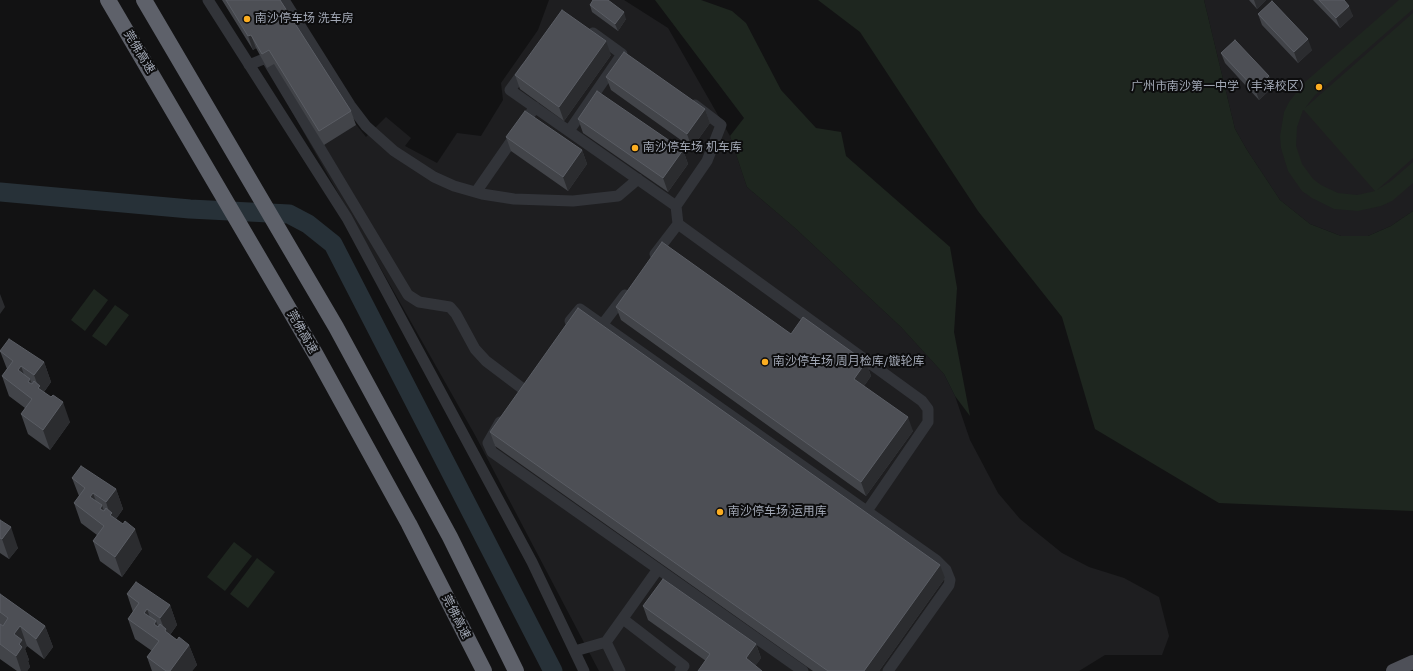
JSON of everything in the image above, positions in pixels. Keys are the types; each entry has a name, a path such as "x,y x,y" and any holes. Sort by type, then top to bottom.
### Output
{"highway":[{"name":"莞佛高速","path":"108,0 316,355 409,524 484,671"},
{"path":"144,0 336,327 450,537 516,671"}],"main road":[{"path":"1393,671 1411,663"}],"street":[{"path":"208,0 346,218 532,562 584,671"},
{"path":"284,0 350,105 372,132 413,165 454,186 476,192 514,199 572,201 618,196 638,179"},
{"path":"584,26 634,62"},
{"path":"569,131 622,54"},
{"path":"249,65 266,58 408,295 419,302 450,307 456,314 475,349 486,361 523,388"},
{"path":"533,58 510,90 676,206"},
{"path":"651,260 678,224 676,206 707,161 721,125 684,97"},
{"path":"476,192 535,108"},
{"path":"678,224 922,401 928,409 928,422 867,511"},
{"path":"602,325 633,284"},
{"path":"565,329 580,309 936,560 946,570 950,580 888,671"},
{"path":"505,415 491,435 488,443 492,452 802,671"},
{"path":"575,651 606,642 658,569"},
{"path":"623,619 684,666 680,671"},
{"path":"606,642 620,671"}],"shaded area":[{"path":"549,0 624,0 668,28 730,136 747,187 795,228 901,327 944,374 955,396 970,440 998,493 1020,519 1062,553 1089,567 1124,578 1159,597 1169,636 1162,655 1105,655 1079,671 599,671 475,435 265,64 350,117 366,137 386,117 411,138 405,146 437,163 457,133 481,136 503,100 501,83 538,30"},
{"path":"655,0 701,0 732,11 746,23 781,90 816,128 841,132 846,156 950,247 957,288 954,332 970,416 955,396 944,374 901,327 795,228 747,187 730,136 744,118"},
{"path":"818,0 1204,0 1235,129 1280,200 1310,224 1341,236 1368,236 1391,226 1413,211 1413,511 1219,503 1095,429 1062,317 978,211 860,32"},
{"name":"广州市南沙第一中学（丰泽校区）","path":"1204,0 1413,0 1413,211 1391,226 1368,236 1341,236 1310,224 1280,200 1235,129"},
{"path":"1399,0 1413,0 1413,9 1315,95 1305,108 1413,13 1413,158 1377,190 1391,181 1413,162 1413,183 1392,201 1381,206 1358,211 1334,209 1302,191 1288,171 1281,148 1280,136 1284,112 1289,102 1304,83","holes":["1304,110 1375,191 1357,195 1338,193 1321,185 1313,179 1302,164 1296,146 1297,127"]},
{"path":"94,289 108,300 85,331 71,320"},
{"path":"115,305 129,315 106,346 92,336"},
{"path":"234,542 252,556 225,591 207,577"},
{"path":"257,558 275,572 248,608 230,594"}],"building":[{"path":"226,0 280,0 351,111 319,131 269,50 262,54 251,35 248,36"},
{"path":"593,0 608,0 624,12 615,24 590,5"},
{"path":"1319,0 1344,0 1349,6 1336,18"},
{"path":"1272,1 1308,39 1294,52 1258,14"},
{"path":"562,10 606,41 559,107 515,75"},
{"path":"1235,40 1269,76 1255,89 1221,53"},
{"path":"624,52 705,109 687,134 606,77"},
{"name":"南沙停车场 机车库","path":"597,91 683,150 663,178 578,119"},
{"path":"525,111 582,150 563,177 506,137"},
{"name":"南沙停车场 周月检库/镟轮库","path":"662,242 791,334 803,317 866,362 854,379 908,417 861,482 616,307"},
{"name":"南沙停车场 运用库","path":"578,308 940,565 864,671 828,671 490,432"},
{"path":"9,339 44,362 34,375 21,366 18,370 30,379 28,382 32,384 34,381 40,386 38,388 51,397 53,395 63,402 43,430 21,414 32,399 2,376 13,361 0,351"},
{"path":"81,466 116,489 106,502 93,493 90,497 102,505 100,509 104,511 106,508 112,513 110,515 123,524 125,521 135,529 115,557 93,541 104,526 74,503 85,488 72,478"},
{"path":"0,520 11,527 2,539 0,538"},
{"path":"663,579 756,644 746,658 762,671 698,671 710,654 643,606"},
{"path":"136,582 170,605 160,618 147,609 144,613 156,621 154,624 158,627 160,624 166,629 165,631 177,640 179,637 189,645 170,671 166,671 147,657 159,641 128,619 139,603 127,594"},
{"path":"0,594 45,626 36,639 20,626 14,634 22,640 19,644 22,647 16,656 0,644 0,624 3,626 8,618 0,612"}],"waterway":[{"path":"0,192 190,209 289,214 308,224 333,244 553,671"}],"place":[{"name":"南沙停车场 洗车房","path":"247,19"},
{"name":"广州市南沙第一中学（丰泽校区）","path":"1319,87"},
{"name":"南沙停车场 机车库","path":"635,148"},
{"name":"南沙停车场 周月检库/镟轮库","path":"765,362"},
{"name":"南沙停车场 运用库","path":"720,512"}]}
